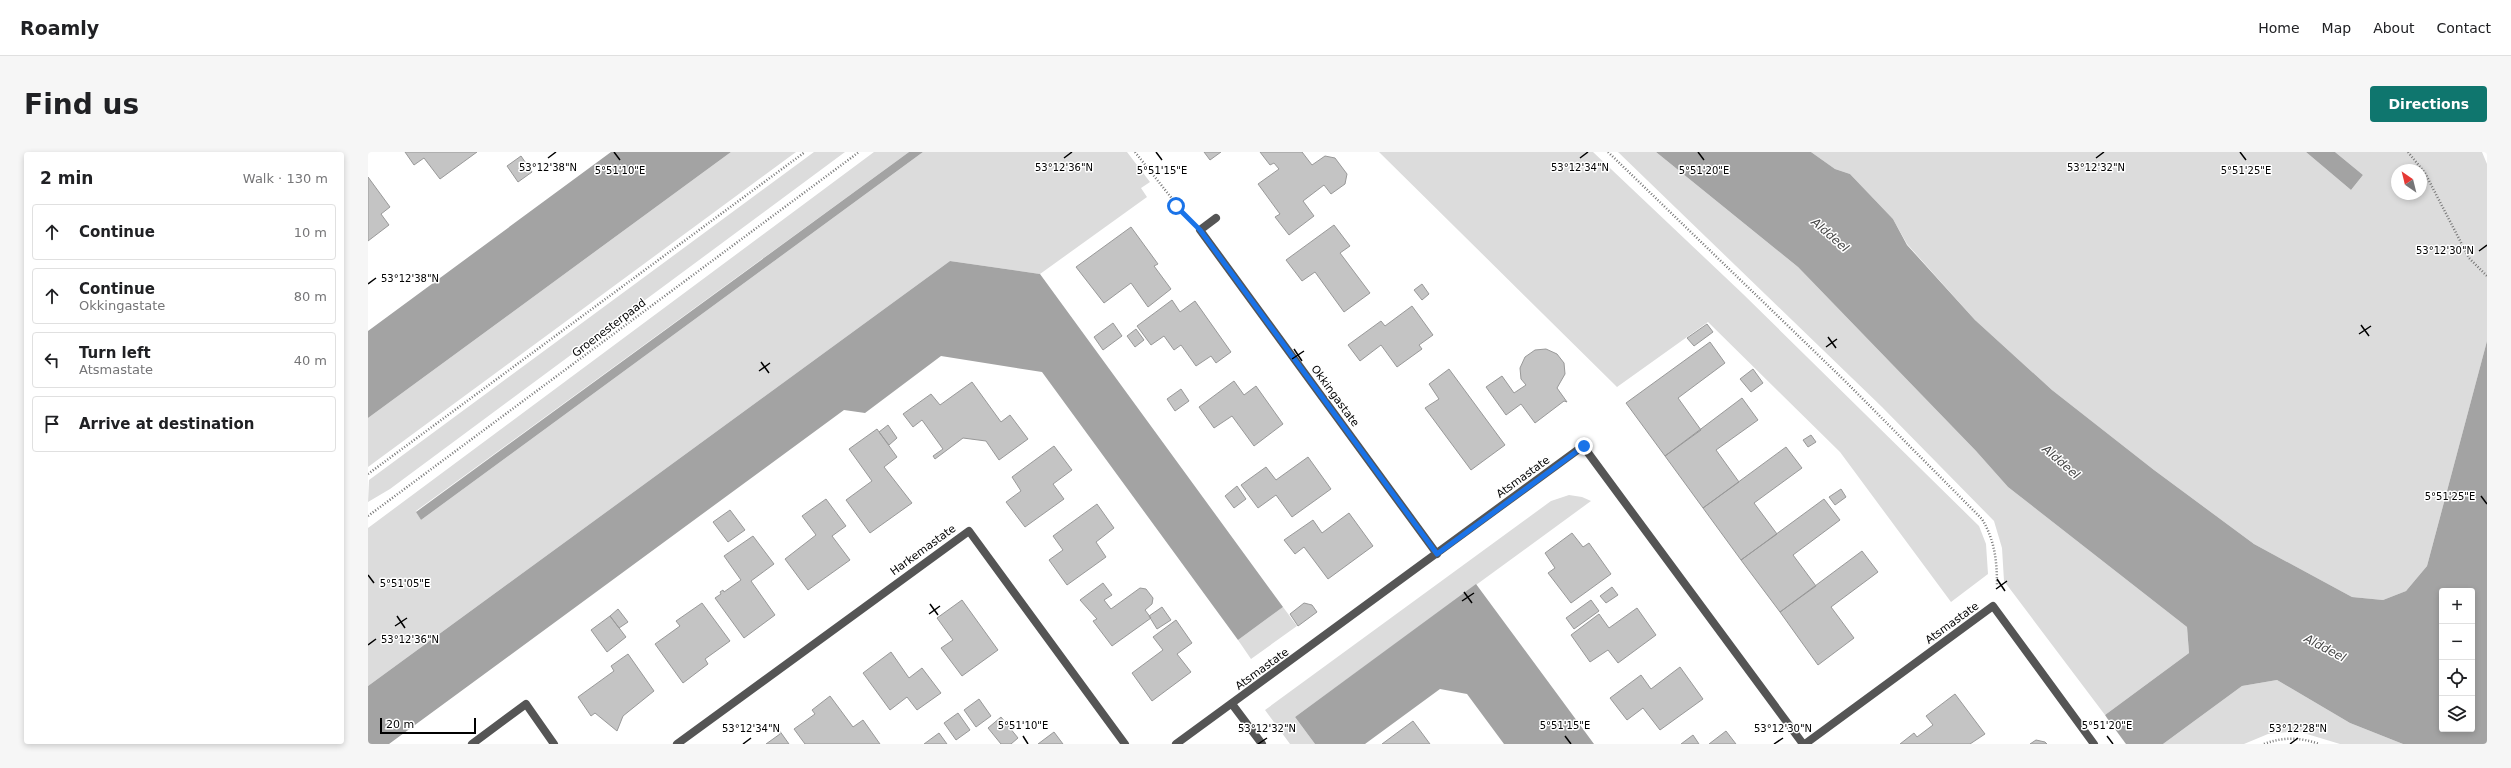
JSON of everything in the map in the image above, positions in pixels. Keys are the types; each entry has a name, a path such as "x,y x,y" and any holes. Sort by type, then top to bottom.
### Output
{"street":[{"path":"1200,230 1216,218"},
{"name":"Okkingastate","path":"1200,230 1437,554"},
{"name":"Atsmastate","path":"1176,744 1584,446 1804,744 1993,606 2092,742"},
{"name":"Harkemastate","path":"677,744 969,531 1125,744"},
{"path":"472,744 526,704 554,744"},
{"path":"1232,704 1262,744"}],"path":[{"path":"368,474 805,152"},
{"name":"Groenesterpaad","path":"368,516 859,152"},
{"path":"1135,152 1176,206 1200,230"},
{"path":"1608,152 1844,380 1982,519 1992,536 1996,559 1997,587 1993,606"},
{"path":"2408,152 2425,173 2469,258 2487,276"},
{"path":"2264,744 2274,740 2295,738 2319,744"}],"shaded area":[{"path":"731,152 796,152 368,467 368,418"},
{"path":"814,152 845,152 390,489 368,502 369,480"},
{"path":"874,152 909,152 416,511 421,520 923,152 1127,152 1150,182 1141,188 1147,197 1040,274 950,261 368,686 368,528"},
{"path":"1379,152 1593,152 1743,294 1979,526 1986,544 1988,574 1951,602 1840,452 1708,322 1617,387"},
{"path":"1618,152 1656,152 1798,267 1976,451 2008,487 2187,627 2189,653 2105,715 2004,581 2002,548 1994,521 1882,407"},
{"path":"1811,152 2306,152 2351,190 2363,175 2335,152 2482,152 2487,164 2487,341 2427,566 2406,591 2383,600 2352,597 2254,544 2154,470 2052,390 1975,320 1907,244 1893,219 1850,174 1835,169"},
{"path":"1569,495 1582,497 1591,501 1295,717 1315,744 1290,744 1265,710 1551,501"},
{"path":"1283,607 1297,626 1251,659 1238,640"},
{"path":"2277,680 2350,723 2403,744 2340,744 2297,731 2268,734 2244,744 2163,744 2242,686"}],"water":[{"path":"611,152 731,152 368,418 368,331"},
{"path":"909,152 923,152 421,520 416,512"},
{"name":"Alddeel","path":"1656,152 1811,152 1835,169 1850,174 1893,219 1907,245 1975,320 2052,390 2154,470 2254,544 2352,597 2383,600 2406,591 2427,566 2487,341 2487,744 2403,744 2350,723 2277,680 2242,686 2163,744 2089,744 2113,727 2105,715 2189,653 2187,627 2008,487 1976,451 1798,267"},
{"path":"2306,152 2335,152 2363,175 2351,190"},
{"path":"950,261 1040,274 1283,607 1238,640 1042,372 941,356 865,413 844,410 389,744 368,744 368,686"},
{"path":"1476,584 1594,744 1504,744 1467,694 1440,689 1365,744 1315,744 1295,717"}],"pier":[{"path":"2112,725 2126,744 2087,744 2088,742"}],"building":[{"path":"405,152 477,152 440,179 424,158 414,165"},
{"path":"1204,152 1221,152 1210,160"},
{"path":"1260,152 1302,152 1312,165 1325,156 1335,158 1347,174 1345,184 1331,194 1324,185 1303,201 1314,216 1289,235 1275,217 1280,214 1258,184 1279,169 1274,163 1270,165"},
{"path":"521,156 532,172 518,182 507,166"},
{"path":"368,177 390,207 381,214 389,225 368,241"},
{"path":"1334,225 1350,246 1340,253 1370,293 1344,312 1315,272 1302,281 1286,260"},
{"path":"1131,227 1158,264 1154,266 1171,289 1148,307 1131,283 1104,303 1076,267"},
{"path":"1422,284 1429,294 1422,300 1414,290"},
{"path":"1172,300 1180,312 1195,301 1231,352 1216,363 1211,356 1196,366 1181,345 1174,350 1164,336 1151,345 1137,326"},
{"path":"1412,306 1433,335 1419,345 1422,349 1397,367 1381,345 1360,361 1348,345 1381,321 1385,326"},
{"path":"1113,323 1122,336 1103,350 1094,337"},
{"path":"1707,324 1713,332 1694,346 1687,338"},
{"path":"1136,329 1144,340 1135,347 1127,336"},
{"path":"1710,342 1725,363 1678,398 1701,430 1665,456 1626,403"},
{"path":"1546,349 1557,354 1564,363 1565,374 1557,388 1567,402 1564,401 1535,423 1521,404 1506,415 1486,387 1502,376 1514,393 1526,385 1521,379 1520,368 1525,357 1535,350"},
{"path":"1449,369 1505,445 1471,470 1425,408 1439,399 1429,384"},
{"path":"1753,369 1763,383 1751,392 1740,379"},
{"path":"1234,381 1244,395 1256,386 1283,424 1254,446 1232,416 1214,428 1199,407"},
{"path":"972,382 1001,422 1010,415 1028,439 999,460 986,441 963,438 935,459 933,456 943,449 922,420 913,427 903,414 931,394 940,405"},
{"path":"1181,389 1189,401 1175,411 1167,399"},
{"path":"1742,398 1758,420 1716,450 1739,482 1703,508 1665,456"},
{"path":"888,425 897,438 889,445 879,432"},
{"path":"877,429 897,457 884,467 912,503 870,533 846,500 872,481 849,449"},
{"path":"1811,435 1816,442 1808,447 1803,440"},
{"path":"1054,446 1072,470 1053,484 1064,499 1025,527 1006,502 1021,491 1012,477"},
{"path":"1786,447 1802,468 1754,503 1777,534 1741,560 1703,508"},
{"path":"1308,457 1331,489 1292,517 1276,495 1258,508 1241,485 1266,467 1276,480"},
{"path":"1237,486 1246,499 1234,508 1225,496"},
{"path":"1841,489 1846,497 1835,505 1829,497"},
{"path":"826,499 846,526 832,536 850,560 808,590 785,559 816,535 802,516"},
{"path":"1824,499 1840,520 1793,555 1816,586 1780,612 1741,560"},
{"path":"1097,504 1114,528 1096,542 1106,557 1067,585 1049,560 1063,550 1053,536"},
{"path":"730,510 745,530 728,542 713,522"},
{"path":"1349,513 1373,546 1328,579 1304,547 1295,554 1284,540 1313,520 1322,533"},
{"path":"1572,533 1583,547 1589,543 1611,574 1571,603 1548,573 1555,568 1545,553"},
{"path":"753,536 774,564 751,581 775,615 744,638 715,598 721,594 720,592 723,590 724,592 741,580 724,556"},
{"path":"1862,551 1878,572 1831,607 1854,638 1818,665 1780,612"},
{"path":"1103,583 1112,595 1104,600 1111,609 1140,588 1146,589 1153,598 1152,604 1145,610 1151,618 1112,646 1093,621 1097,619 1080,600"},
{"path":"1612,587 1618,595 1606,603 1600,596"},
{"path":"962,600 998,650 962,676 941,648 953,640 937,618"},
{"path":"1591,600 1599,611 1574,629 1566,618"},
{"path":"702,603 730,641 705,659 708,664 683,683 655,644 680,626 676,621"},
{"path":"1304,603 1312,605 1317,612 1298,626 1290,614"},
{"path":"1162,607 1171,620 1157,629 1149,616"},
{"path":"1637,608 1656,635 1618,663 1608,650 1590,662 1571,635 1599,614 1609,628"},
{"path":"618,609 628,622 619,628 610,616"},
{"path":"610,616 626,637 607,652 591,630"},
{"path":"1176,620 1192,643 1177,654 1191,672 1152,701 1132,673 1163,650 1153,637"},
{"path":"891,652 909,678 922,668 941,693 917,710 907,697 890,710 863,673"},
{"path":"628,654 654,691 623,716 617,731 595,713 591,716 578,697 614,671 611,666"},
{"path":"1680,667 1703,699 1660,730 1643,708 1627,720 1610,698 1641,675 1651,689"},
{"path":"1955,694 1985,734 1970,744 1900,744 1914,733 1917,737 1933,725 1926,716"},
{"path":"830,696 853,727 863,720 880,744 805,744 794,729 815,714 812,710"},
{"path":"979,699 991,716 976,727 964,710"},
{"path":"958,713 970,730 956,740 944,723"},
{"path":"1001,717 1018,738 1011,744 1001,744 988,728"},
{"path":"1413,721 1430,744 1382,744"},
{"path":"779,730 789,744 766,744 780,734"},
{"path":"1726,731 1736,744 1709,744"},
{"path":"1054,732 1063,744 1038,744"},
{"path":"939,733 947,744 924,744"},
{"path":"1693,735 1699,744 1681,744"},
{"path":"2036,740 2045,742 2047,744 2030,744"}],"route":[{"path":"1176,206 1200,230 1437,554 1584,446"}]}
